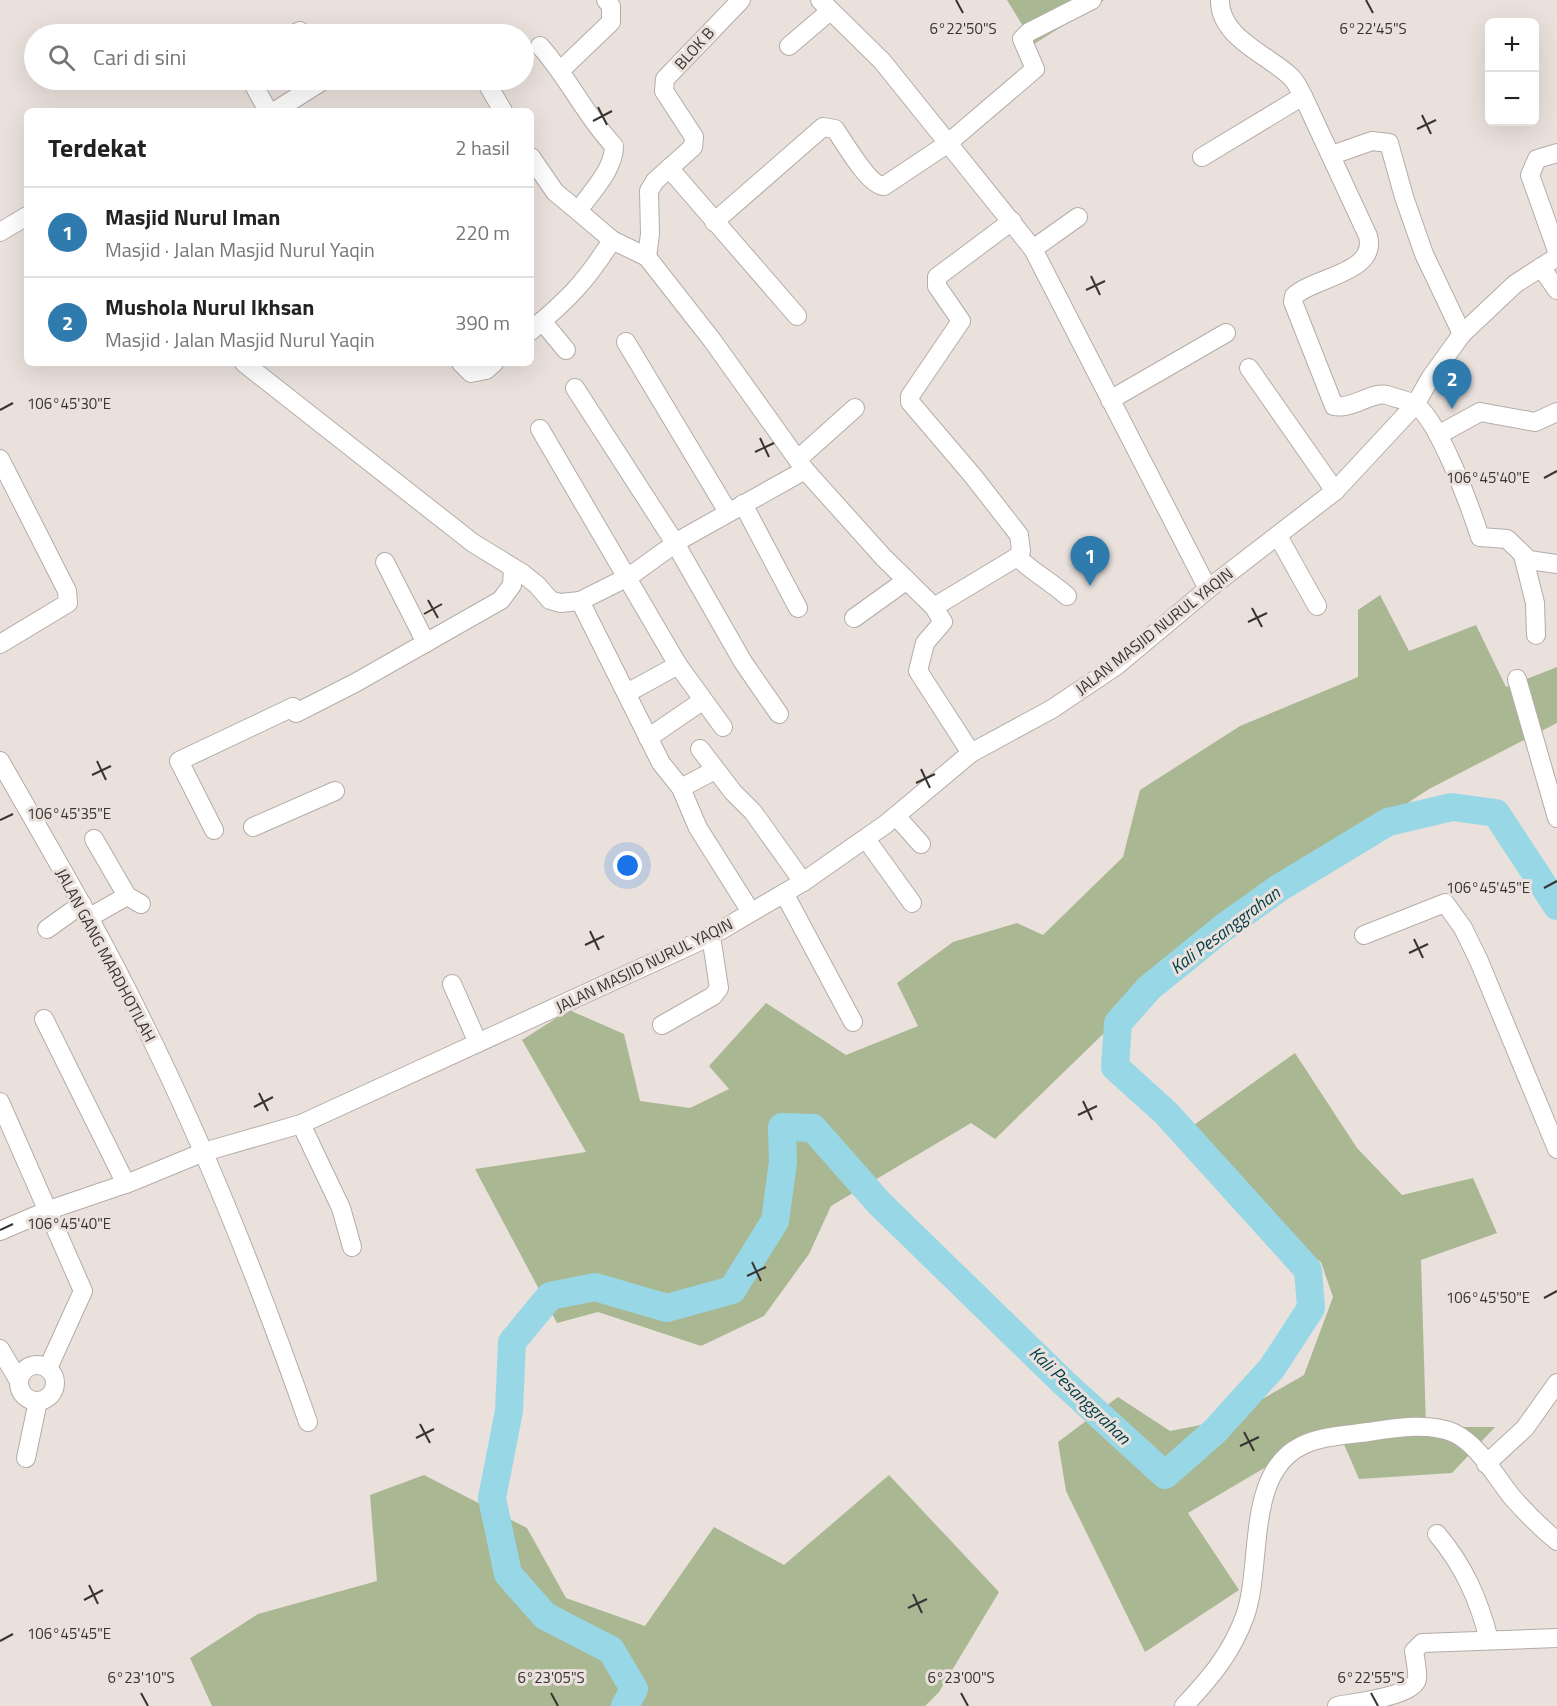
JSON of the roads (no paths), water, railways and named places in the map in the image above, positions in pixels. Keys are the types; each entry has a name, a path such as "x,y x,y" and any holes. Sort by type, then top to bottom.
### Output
{"street":[{"path":"561,70 611,22 613,15 606,0"},
{"name":"BLOK B","path":"647,256 650,234 650,191 669,168 693,147 694,142 694,137 664,91 665,80 741,0"},
{"path":"714,222 823,127 835,129 870,178 880,187 917,166 948,144 1035,69 1022,39 1029,32 1092,0"},
{"path":"1220,0 1226,22 1244,41 1292,77 1332,155 1370,245 1362,262 1298,292 1293,302 1334,406 1342,408 1386,394 1415,405 1438,435 1469,501 1480,537 1507,539 1529,560 1557,564"},
{"path":"789,46 825,5 882,61 1012,221 1033,249 1208,589"},
{"path":"540,46 561,70 596,126 614,146 614,156 608,168 578,211"},
{"path":"256,90 266,108"},
{"path":"279,108 308,90"},
{"path":"491,90 501,108"},
{"path":"1202,157 1303,96"},
{"path":"1332,155 1372,141 1382,140 1389,143 1404,197 1424,254 1462,334"},
{"path":"1557,153 1537,159 1530,175 1557,251"},
{"path":"534,161 555,192 612,240 647,256 712,340 802,464 934,607 943,622 925,643 918,671 972,753"},
{"path":"669,168 797,316"},
{"path":"1033,249 1078,217"},
{"path":"0,232 24,218"},
{"path":"934,607 1017,557 1022,545 1019,535 974,476 911,407 910,402 910,396 961,321 937,286 937,277 1012,221"},
{"path":"566,350 537,326 559,309 590,275 612,240"},
{"name":"JALAN MASJID NURUL YAQIN","path":"0,1231 49,1210 126,1184 204,1152 301,1124 711,936 803,882 866,839 972,753 1052,709 1116,666 1208,589 1335,490 1415,405 1431,377 1462,334 1515,284 1557,257"},
{"path":"1541,267 1557,290"},
{"path":"1110,400 1226,333"},
{"path":"626,342 798,608"},
{"path":"248,366 473,543 537,585 550,600 560,603 580,601 625,578 675,543 735,508 802,464 855,408"},
{"path":"464,366 471,373 486,370 491,366"},
{"path":"1249,368 1335,490"},
{"path":"575,388 675,543 743,662 779,714"},
{"path":"1438,435 1480,412 1535,422 1557,412"},
{"path":"540,429 625,578 678,665 723,727"},
{"path":"0,459 67,591 68,603 0,644"},
{"path":"1278,536 1317,606"},
{"path":"1523,555 1535,603 1536,635"},
{"path":"1017,557 1039,577 1068,596"},
{"path":"385,562 426,643"},
{"path":"214,830 179,761 355,683 501,600 512,585 513,568"},
{"path":"854,618 907,580"},
{"path":"580,601 661,763 681,788 698,828 752,912"},
{"path":"627,693 678,665"},
{"path":"1517,679 1557,818"},
{"path":"648,738 702,701"},
{"path":"700,749 759,820 803,882"},
{"name":"JALAN GANG MARDHOTILAH","path":"0,761 86,911 143,1021 204,1152 261,1290 308,1422"},
{"path":"681,788 716,770"},
{"path":"253,827 335,791"},
{"path":"896,816 921,844"},
{"path":"47,929 86,911 134,900 94,839"},
{"path":"866,839 912,903"},
{"path":"784,893 853,1022"},
{"path":"1364,935 1444,903 1463,928 1479,961 1557,1149"},
{"path":"662,1025 713,996 719,988 711,936"},
{"path":"452,984 478,1043"},
{"path":"44,1018 126,1184"},
{"path":"0,1102 83,1292 48,1368"},
{"path":"301,1124 341,1208 352,1246"},
{"path":"0,1349 19,1381 24,1395 38,1401 44,1400 53,1391 55,1379 48,1368 36,1365 30,1366 21,1375 19,1381"},
{"path":"1486,1464 1525,1428 1557,1383"},
{"path":"26,1458 38,1401"},
{"path":"1184,1706 1221,1666 1245,1615 1264,1499 1271,1475 1282,1460 1302,1445 1392,1428 1430,1428 1454,1433 1474,1448 1544,1532 1557,1541"},
{"path":"1437,1534 1459,1562 1478,1600 1489,1640"},
{"path":"1337,1706 1395,1694 1414,1685 1417,1680 1414,1651 1417,1646 1489,1640 1557,1638"}],"waterway":[{"name":"Kali Pesanggrahan","path":"625,1706 634,1689 611,1650 545,1616 508,1574 492,1498 509,1411 512,1342 550,1296 595,1287 667,1308 732,1290 775,1221 783,1162 782,1127 813,1128 879,1203 1063,1382 1165,1475 1215,1431 1272,1368 1311,1308 1308,1270 1166,1113 1115,1067 1118,1023 1149,988 1223,928 1279,888 1388,822 1452,807 1496,813 1557,906"}],"place":[{"name":"Mushola Nurul Ikhsan","path":"1452,409"},
{"name":"Masjid Nurul Iman","path":"1090,586"}]}
